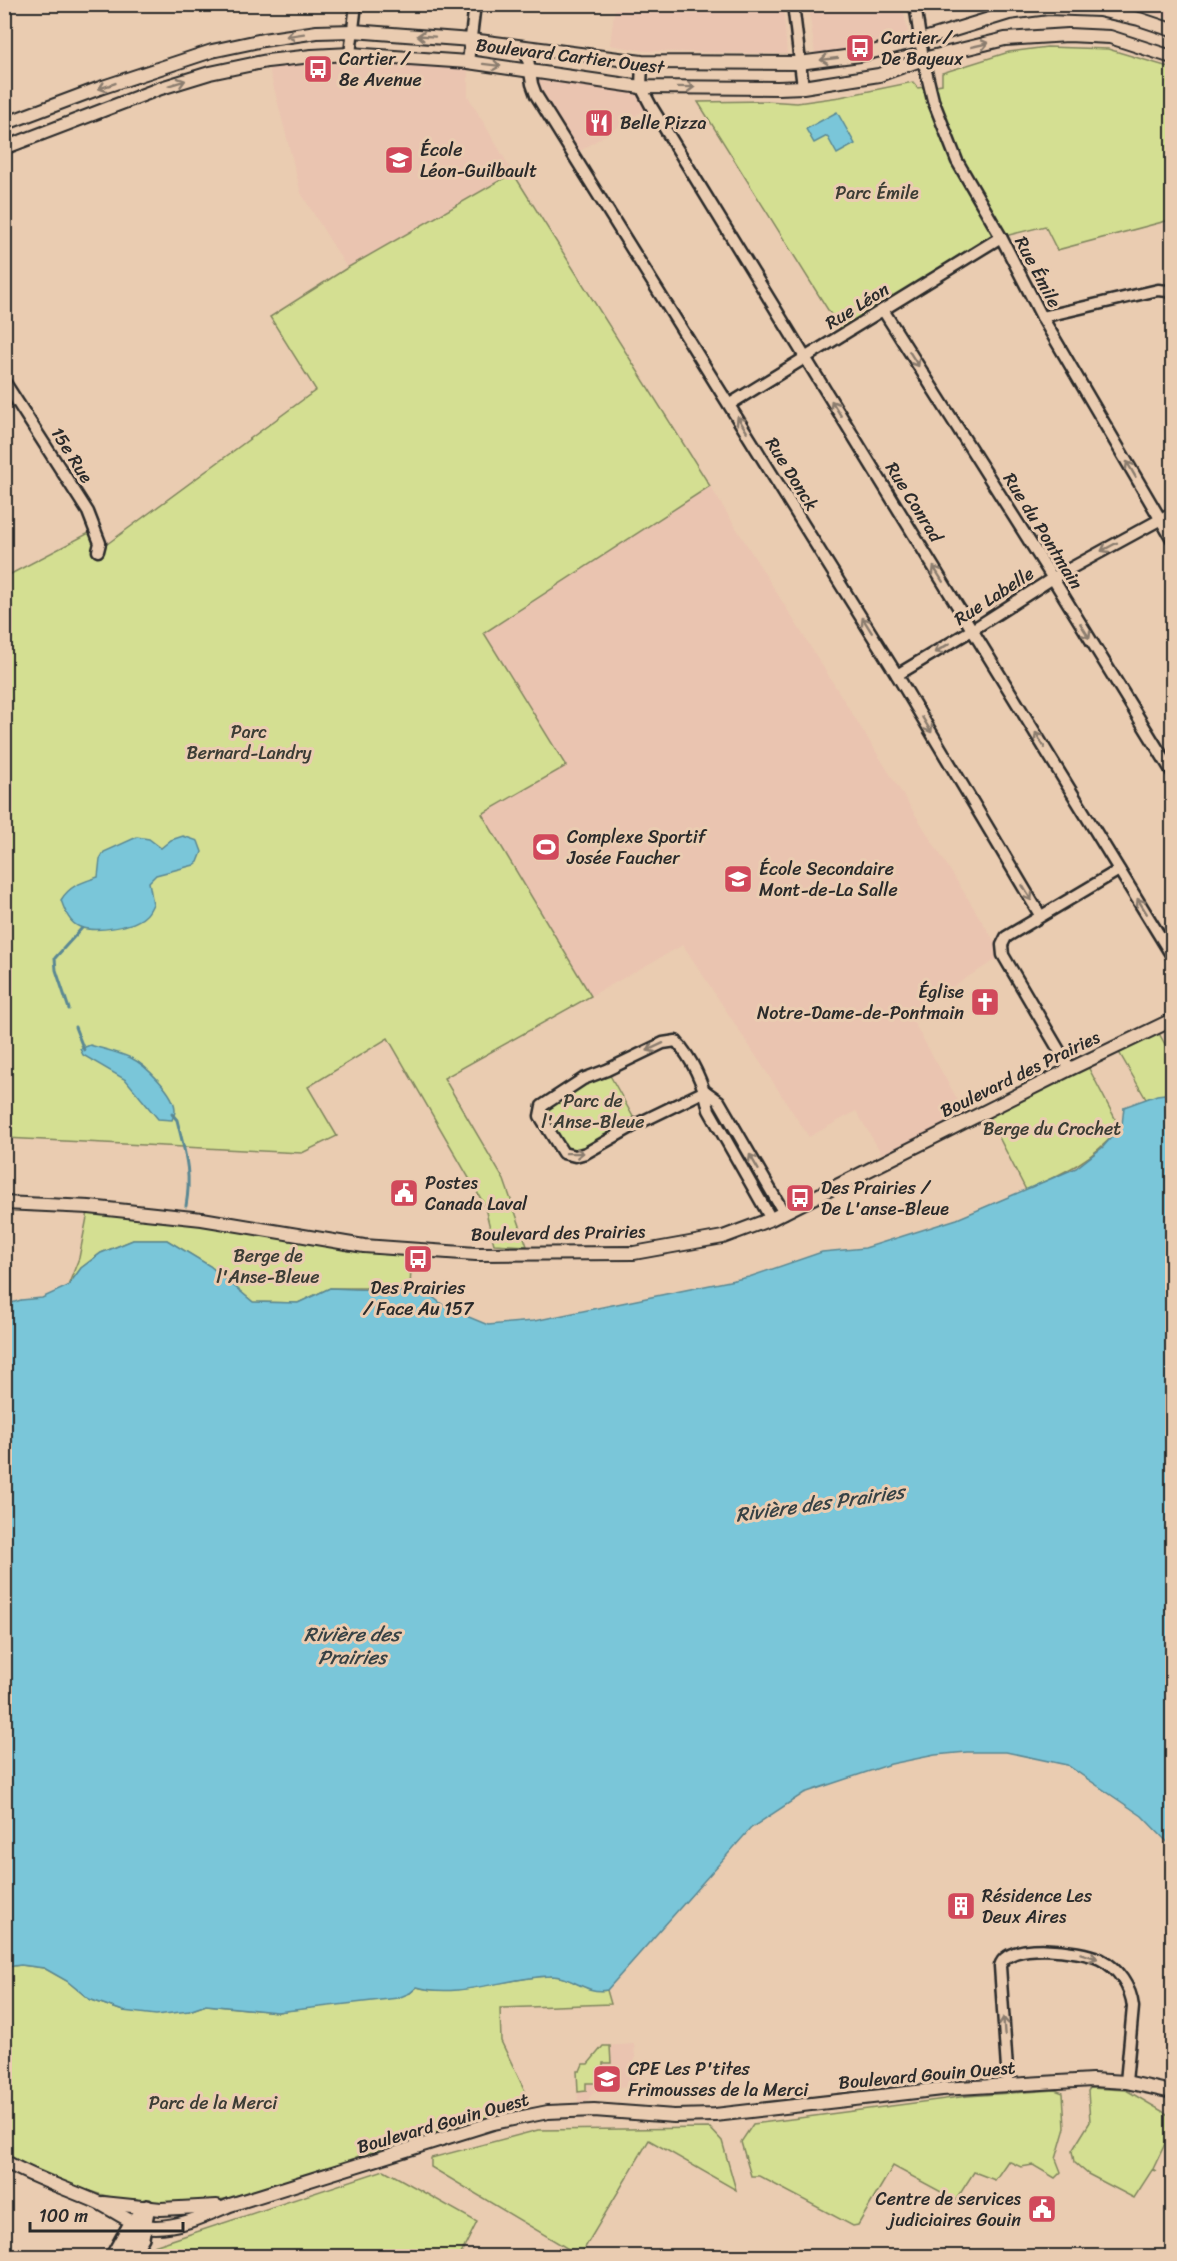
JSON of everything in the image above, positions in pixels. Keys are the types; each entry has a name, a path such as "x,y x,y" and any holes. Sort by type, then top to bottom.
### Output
{"main road":[{"path":"114,2256 139,2224 147,2208"},
{"path":"129,2256 141,2237 139,2224"}],"street":[{"path":"350,54 356,4"},
{"path":"468,62 475,4"},
{"path":"794,4 803,87"},
{"name":"Rue Émile","path":"915,4 923,59 933,100 957,161 1001,237 1042,317 1173,539"},
{"name":"Boulevard Cartier Ouest","path":"4,124 100,88 212,51 317,32 353,31 471,40 642,62 799,63 860,55 921,40 1009,13 1048,8 1099,10 1140,19 1173,30"},
{"name":"Boulevard Cartier Ouest","path":"4,148 161,88 210,73 270,61 350,54 468,62 641,87 803,87 879,75 923,59 1005,39 1068,35 1110,37 1173,57"},
{"name":"Rue Donck","path":"526,47 536,95 897,675 1040,915"},
{"path":"641,87 642,62"},
{"name":"Rue Conrad","path":"641,87 1173,956"},
{"name":"Rue Léon","path":"730,404 1001,237"},
{"path":"1042,317 1158,290 1171,293"},
{"name":"Rue du Pontmain","path":"883,310 1173,772"},
{"name":"15e Rue","path":"4,381 88,512 100,543 98,551"},
{"name":"Rue Labelle","path":"897,675 1053,578 1173,513"},
{"path":"1070,1069 1003,955 1002,945 1006,937 1040,915 1119,870"},
{"name":"Boulevard des Prairies","path":"4,1203 89,1207 202,1219 364,1246 476,1254 634,1253 723,1237 771,1219 1173,1020"},
{"path":"705,1091 637,1124 586,1153 575,1156 563,1153 540,1116 542,1106 583,1079 663,1043 676,1041 684,1050 705,1091 709,1110 771,1219"},
{"path":"705,1091 719,1101 784,1213"},
{"path":"1008,2084 1000,1966 1010,1953 1040,1950 1092,1956 1110,1966 1125,1983 1133,2007 1126,2082"},
{"name":"Boulevard Gouin Ouest","path":"4,2161 51,2185 98,2202 139,2224 155,2227 191,2221 230,2205 493,2123 538,2113 584,2110 674,2116 723,2115 896,2094 1008,2084 1092,2080 1126,2082 1173,2091"},
{"name":"Boulevard Gouin Ouest","path":"98,2202 178,2209 230,2205"}],"shaded area":[{"path":"615,5 783,5 787,54 644,51 610,45"},
{"path":"827,5 902,5 908,32 854,48 815,54 809,9"},
{"path":"1113,5 1172,5 1172,19 1129,6"},
{"name":"École Léon-Guilbault","path":"312,56 468,62 468,96 513,173 347,268 301,193 267,61"},
{"path":"534,75 641,87 651,106 577,153 540,93"},
{"name":"École Secondaire Mont-de-La Salle","path":"710,486 1003,955 909,1014 969,1120 886,1161 856,1111 809,1137 683,945 591,996 482,814 566,766 484,633"},
{"name":"CPE Les P'tites Frimousses de la Merci","path":"634,2044 637,2088 603,2087 594,2092 585,2103 578,2103 577,2071 580,2071 583,2064 588,2064 603,2046"}],"green space":[{"name":"Parc Émile","path":"1047,47 1108,49 1172,68 1172,227 1170,220 1057,250 1045,226 1001,237 843,334 698,102 797,103 913,82 918,88 942,84 942,73 1009,52"},
{"name":"Parc Bernard-Landry","path":"513,173 710,486 484,633 566,766 482,814 591,996 444,1078 504,1180 527,1246 494,1244 484,1204 388,1038 308,1087 337,1136 302,1153 5,1138 5,577 89,533 99,550 316,390 270,317 347,268"},
{"path":"1156,1028 1172,1057 1172,1093 1146,1099 1116,1047"},
{"name":"Berge du Crochet","path":"1085,1061 1120,1128 1088,1158 1026,1190 986,1112"},
{"name":"Parc de l'Anse-Bleue","path":"607,1070 637,1124 586,1153 563,1153 540,1116 542,1106"},
{"name":"Berge de l'Anse-Bleue","path":"89,1207 412,1249 410,1288 330,1288 298,1303 253,1302 210,1266 167,1240 133,1240 101,1253 81,1268 68,1286 79,1258"},
{"name":"Parc de la Merci","path":"21,1965 44,1968 67,1981 89,1999 123,2011 189,2011 206,2005 278,2012 410,1993 417,1987 432,1990 465,1989 550,1976 565,1978 599,1991 607,1990 611,2004 500,2008 501,2041 525,2091 527,2108 386,2150 385,2148 291,2182 241,2196 192,2203 137,2202 137,2199 129,2201 112,2198 65,2183 5,2153 5,1967"},
{"path":"603,2046 610,2046 611,2063 603,2063 603,2073 598,2074 598,2083 586,2083 586,2091 578,2092 577,2071 580,2071 583,2064 588,2064"},
{"path":"1090,2088 1126,2090 1172,2117 1172,2129 1153,2169 1156,2171 1152,2170 1134,2198 1088,2174 1074,2162 1072,2151 1090,2122 1088,2091"},
{"path":"1055,2090 1063,2093 1065,2128 1056,2159 1061,2172 1055,2178 1033,2165 1021,2167 1008,2161 995,2180 974,2172 956,2200 893,2166 858,2225 853,2226 759,2176 751,2176 741,2142 753,2124 968,2096"},
{"path":"710,2128 722,2141 736,2190 649,2140 580,2256 431,2167 431,2158 538,2130"},
{"path":"384,2170 477,2222 460,2256 147,2256 154,2246"}],"water":[{"path":"837,112 855,144 837,154 827,136 814,143 806,129"},
{"path":"183,836 198,841 202,852 198,862 156,875 149,882 153,904 149,912 140,920 124,926 87,929 70,920 61,900 73,887 98,877 100,859 104,852 137,837 149,839 161,848 171,840"},
{"path":"90,1045 116,1052 144,1066 170,1096 175,1112 172,1120 158,1119 126,1080 83,1055 80,1049"},
{"name":"Rivière des Prairies","path":"1172,1093 1172,1847 1142,1816 1067,1765 1006,1752 935,1755 891,1764 804,1793 751,1828 607,1990 592,1990 565,1978 550,1976 466,1989 433,1990 417,1987 398,1998 277,2012 206,2005 189,2011 156,2015 123,2011 89,1999 67,1981 44,1968 21,1965 5,1967 5,1305 21,1300 42,1298 68,1286 81,1268 101,1253 133,1240 167,1240 210,1266 253,1302 298,1303 330,1288 426,1292 447,1308 488,1325 534,1321 749,1277 822,1252 865,1248 957,1219 1076,1168 1103,1147 1122,1125 1124,1107 1157,1095"}],"waterway":[{"path":"69,1009 56,970 55,958 82,928"},
{"path":"75,1027 84,1050"},
{"path":"172,1114 177,1120 187,1163 186,1206"}],"place":[{"name":"Cartier / De Bayeux","path":"860,48"},
{"name":"Cartier / 8e Avenue","path":"318,69"},
{"name":"Belle Pizza","path":"599,123"},
{"name":"École Léon-Guilbault","path":"399,160"},
{"name":"Complexe Sportif Josée Faucher","path":"546,847"},
{"name":"École Secondaire Mont-de-La Salle","path":"738,879"},
{"name":"Église Notre-Dame-de-Pontmain","path":"985,1002"},
{"name":"Postes Canada Laval","path":"404,1193"},
{"name":"Des Prairies / De L'anse-Bleue","path":"800,1198"},
{"name":"Des Prairies / Face Au 157","path":"418,1259"},
{"name":"Résidence Les Deux Aires","path":"961,1906"},
{"name":"CPE Les P'tites Frimousses de la Merci","path":"607,2079"},
{"name":"Centre de services judiciaires Gouin","path":"1042,2209"}]}
